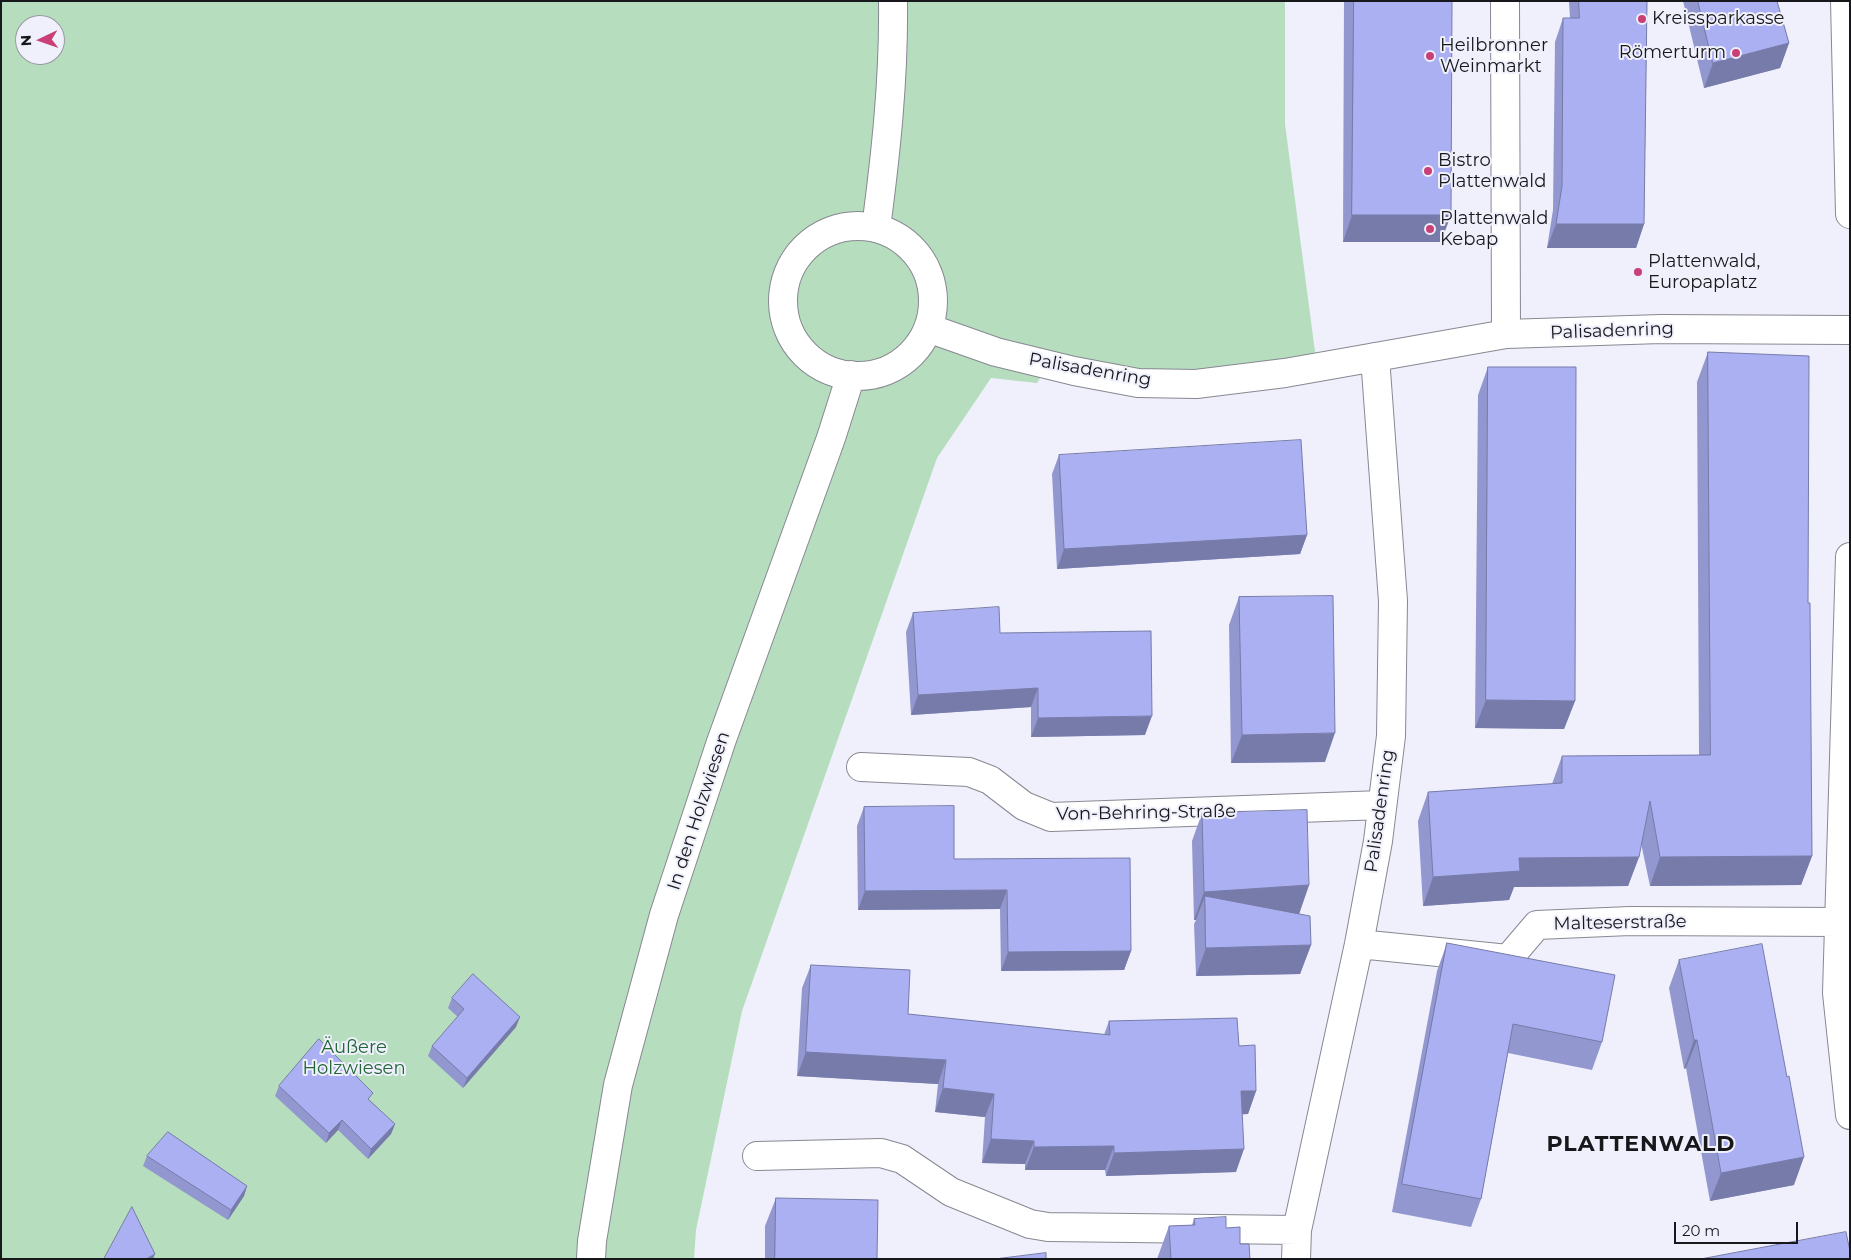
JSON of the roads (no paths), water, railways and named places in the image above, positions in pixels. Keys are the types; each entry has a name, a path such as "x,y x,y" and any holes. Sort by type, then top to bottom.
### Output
{"street":[{"path":"876,228 888,128 894,55 893,1"},
{"path":"1505,1 1506,334"},
{"path":"1846,1 1850,214"},
{"path":"851,226 876,228 897,237 917,254 929,277 933,307 928,328 923,340 900,364 876,375 838,374 816,364 802,353 790,335 782,308 785,280 796,258 820,236 851,226"},
{"name":"Palisadenring","path":"928,328 996,352 1074,371 1138,383 1196,384 1285,373 1506,334 1698,329 1850,330"},
{"name":"Palisadenring","path":"1296,1259 1296,1230 1359,944 1382,806 1391,736 1393,600 1375,357"},
{"name":"In den Holzwiesen","path":"592,1259 592,1241 618,1085 664,915 721,742 831,438 851,375"},
{"path":"1850,557 1839,922 1850,1115"},
{"name":"Von-Behring-Straße","path":"861,767 970,772 990,780 1024,806 1051,817 1382,806"},
{"name":"Malteserstraße","path":"1359,944 1508,959 1537,925 1630,921 1839,922"},
{"path":"757,1156 881,1153 902,1159 951,1192 1030,1224 1048,1227 1296,1230"}],"place":[{"name":"Kreissparkasse","path":"1642,19"},
{"name":"Römerturm","path":"1736,53"},
{"name":"Heilbronner Weinmarkt","path":"1430,56"},
{"name":"Bistro Plattenwald","path":"1428,171"},
{"name":"Plattenwald Kebap","path":"1430,229"},
{"name":"Plattenwald, Europaplatz","path":"1638,272"}],"district":[{"name":"PLATTENWALD","path":"1641,1145"}],"park label":[{"name":"Äußere Holzwiesen","path":"354,1058"}]}
